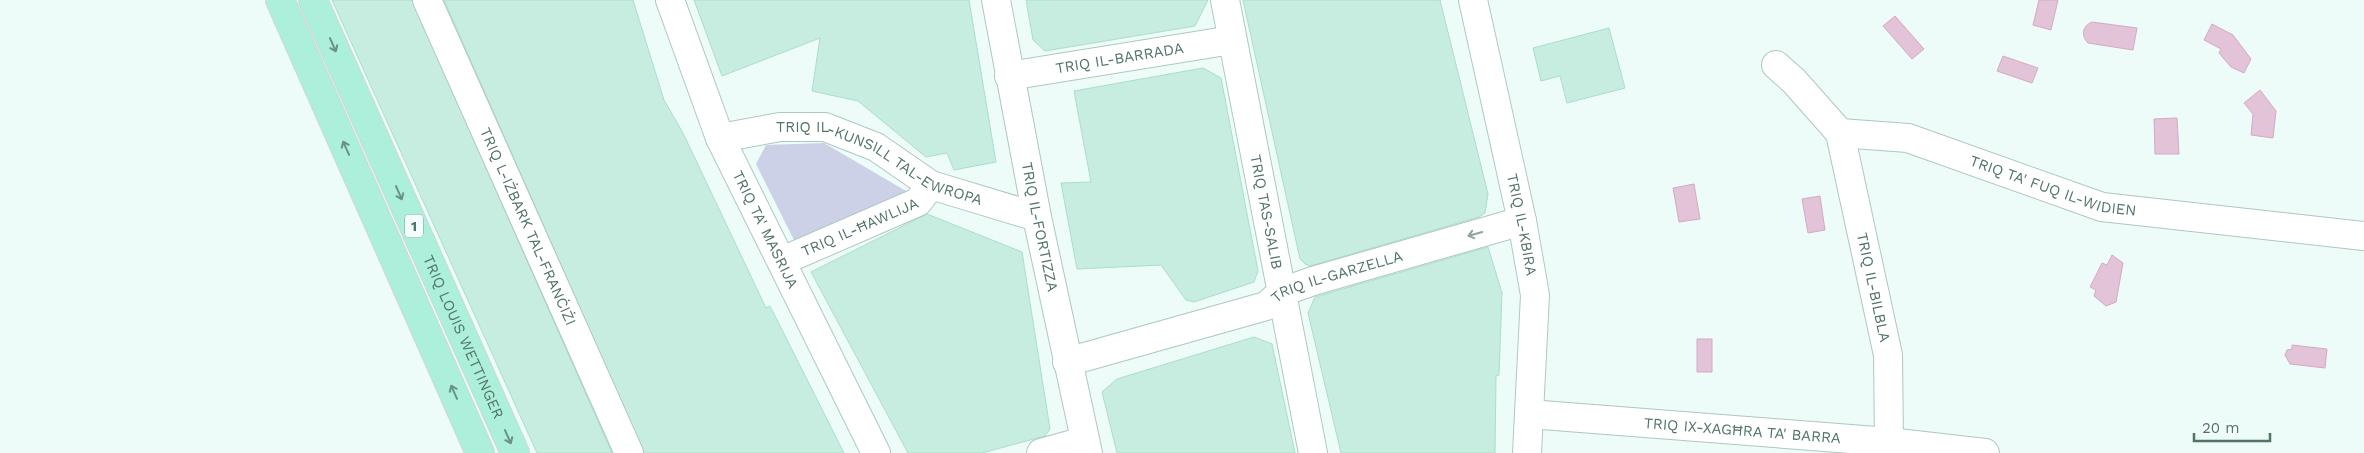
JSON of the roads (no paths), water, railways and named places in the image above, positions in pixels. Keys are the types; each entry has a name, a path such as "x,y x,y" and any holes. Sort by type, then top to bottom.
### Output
{"highway":[{"name":"TRIQ LOUIS WETTINGER","path":"280,0 480,453"},
{"name":"TRIQ LOUIS WETTINGER","path":"313,0 516,453"}],"street":[{"name":"TRIQ L-IŻBARK TAL-FRANĊIŻI","path":"427,0 629,453"},
{"name":"TRIQ TA' MASRIJA","path":"670,0 720,138 876,453"},
{"name":"TRIQ IL-FORTIZZA","path":"996,0 1037,217 1086,447"},
{"name":"TRIQ TAS-SALIB","path":"1225,0 1313,453"},
{"name":"TRIQ IL-KBIRA","path":"1473,0 1522,221 1535,295 1527,453"},
{"name":"TRIQ IL-BARRADA","path":"1009,76 1232,40"},
{"path":"1776,65 1794,81 1840,134"},
{"name":"TRIQ IL-KUNSILL TAL-EWROPA","path":"720,138 780,128 825,127 876,147 931,185 1037,217"},
{"name":"TRIQ TA' FUQ IL-WIDIEN","path":"1840,134 1908,138 2102,207 2364,236"},
{"name":"TRIQ IL-BILBLA","path":"1840,134 1888,355 1889,442"},
{"name":"TRIQ IL-ĦAWLIJA","path":"782,261 918,202 931,185"},
{"name":"TRIQ IL-GARZELLA","path":"1067,362 1266,306 1282,292 1522,221"},
{"name":"TRIQ IX-XAGĦRA TA' BARRA","path":"1529,414 1889,442 1986,453"},
{"path":"1041,453 1086,447"}]}
